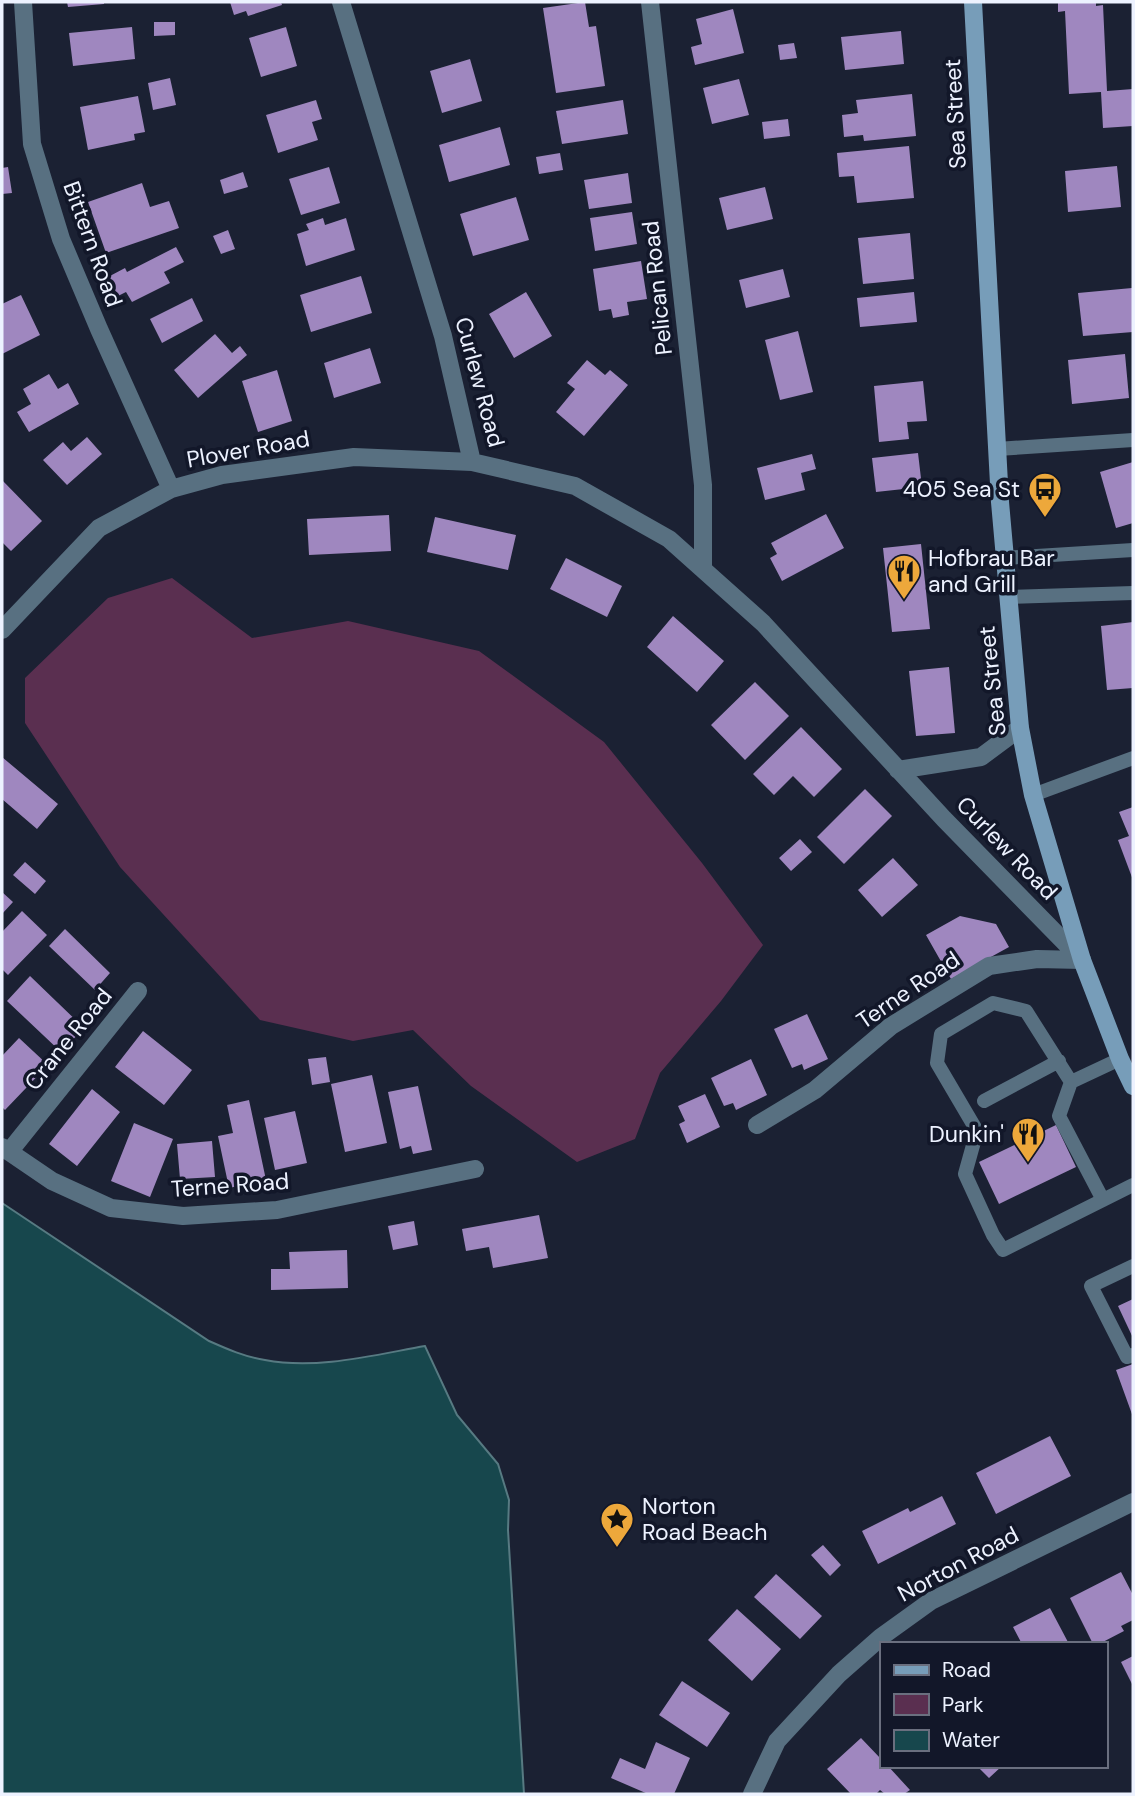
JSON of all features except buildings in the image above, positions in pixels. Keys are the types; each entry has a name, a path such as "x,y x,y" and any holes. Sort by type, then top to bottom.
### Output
{"main road":[{"name":"Sea Street","path":"973,2 1004,558 1020,728 1033,795 1082,960 1133,1086"}],"street":[{"name":"Bittern Road","path":"23,2 32,144 61,239 171,489"},
{"name":"Curlew Road","path":"341,2 443,336 472,462 575,486 669,538 763,623 898,770 1082,960"},
{"name":"Pelican Road","path":"650,2 703,485 703,569"},
{"name":"Plover Road","path":"2,630 99,528 171,489 222,475 355,457 472,462"},
{"name":"Curlew Road","path":"898,770 981,757 1020,728"},
{"name":"Terne Road","path":"757,1125 815,1090 891,1026 989,966 1037,959 1082,960"},
{"name":"Crane Road","path":"5,1149 138,990"},
{"name":"Terne Road","path":"5,1149 52,1181 111,1208 183,1216 278,1210 474,1169"},
{"name":"Norton Road","path":"752,1794 778,1741 839,1674 880,1637 931,1601 1133,1502"}],"lane":[{"path":"997,449 1133,440"},
{"path":"1004,558 1133,550"},
{"path":"1008,597 1133,593"},
{"path":"1033,795 1133,758"},
{"path":"1102,1200 1059,1115 1070,1082 1026,1011 993,1003 941,1034 937,1063 977,1131 965,1174 993,1235 1003,1250 1133,1185"},
{"path":"1070,1082 1120,1059"},
{"path":"984,1101 1059,1061"},
{"path":"1133,1266 1091,1286 1127,1357 1133,1354"}],"green space":[{"path":"172,578 252,638 348,621 479,651 604,742 702,863 763,945 721,1001 660,1073 635,1139 577,1162 471,1086 413,1030 353,1041 260,1020 120,867 25,723 25,678 108,598"}],"water":[{"path":"2,1203 209,1341 243,1355 285,1363 305,1363 366,1357 425,1346 457,1415 498,1464 509,1500 508,1530 524,1794 2,1794"}],"place":[{"name":"405 Sea St","path":"1045,519"},
{"name":"Hofbrau Bar and Grill","path":"904,601"},
{"name":"Dunkin'","path":"1028,1164"},
{"name":"Norton Road Beach","path":"617,1549"}]}
